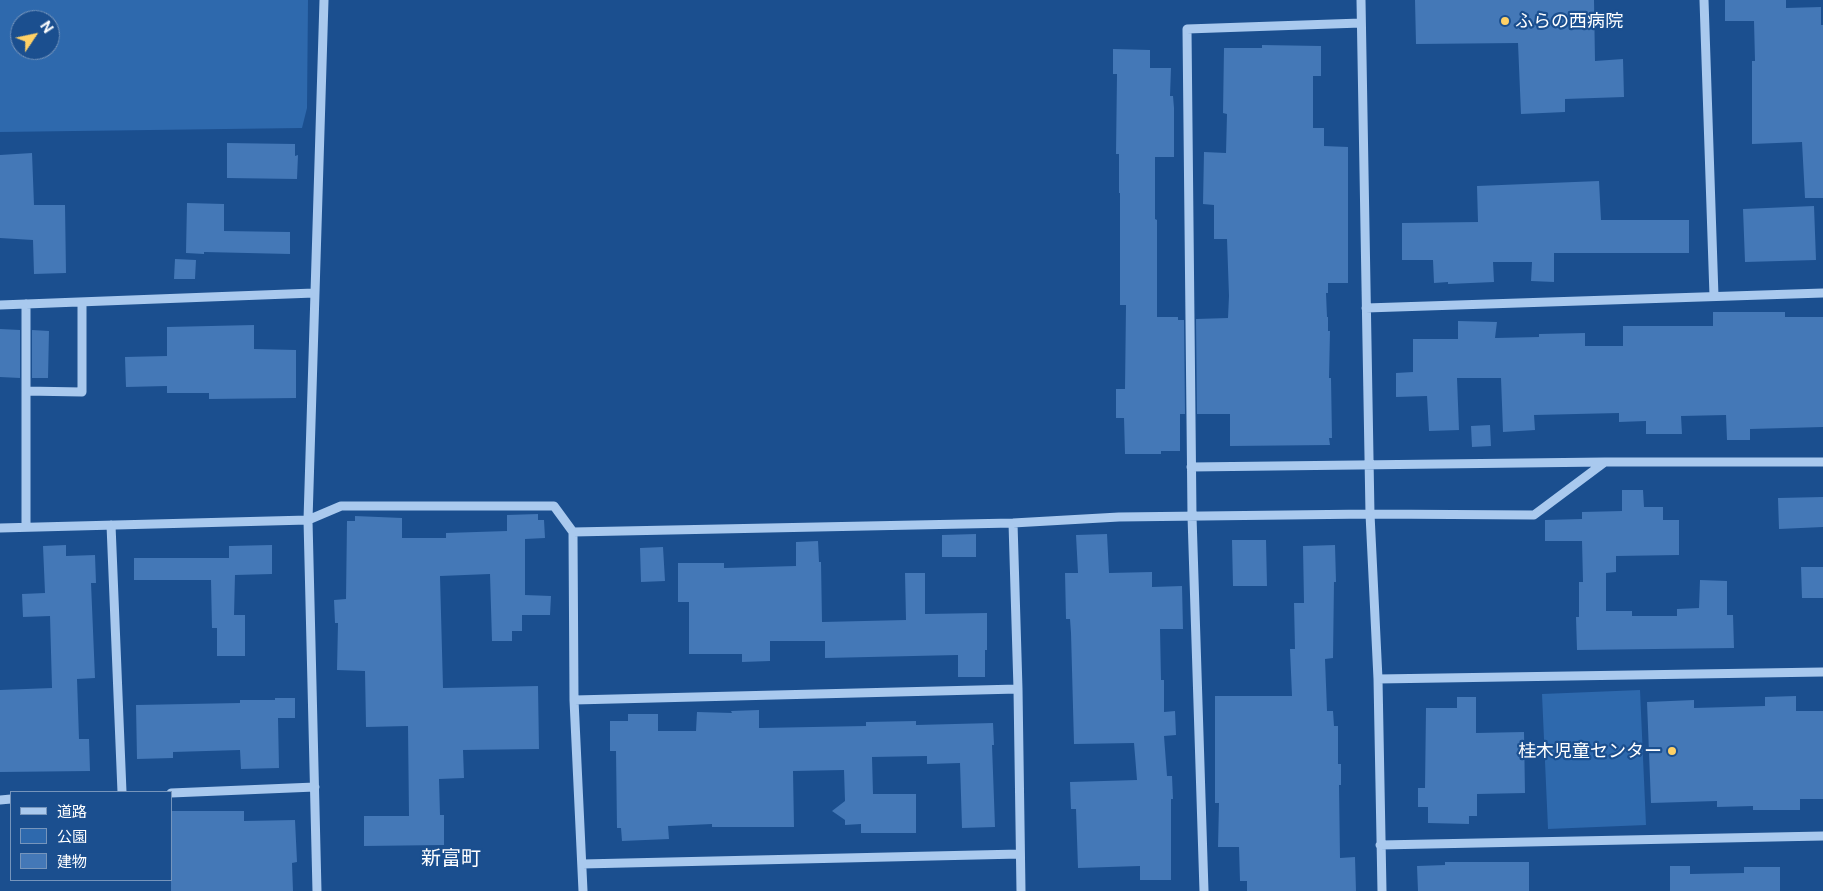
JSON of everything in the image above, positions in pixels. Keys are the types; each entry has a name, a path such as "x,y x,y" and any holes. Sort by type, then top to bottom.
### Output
{"street":[{"path":"317,891 308,520 324,0"},
{"path":"1361,0 1370,514 1378,679 1382,891"},
{"path":"1704,0 1714,296"},
{"path":"1204,891 1191,467 1187,28 1361,23"},
{"path":"0,305 314,293"},
{"path":"1366,308 1823,293"},
{"path":"26,391 82,392 82,302"},
{"path":"26,304 26,528"},
{"path":"1191,467 1605,462 1823,462"},
{"path":"573,532 1013,523 1119,517 1370,514 1534,515 1605,462"},
{"path":"0,528 308,520 342,506 554,506 573,532 574,700 583,891"},
{"path":"1013,523 1021,891"},
{"path":"111,525 122,791"},
{"path":"1378,679 1823,672"},
{"path":"574,700 1018,689"},
{"path":"172,793 315,787"},
{"path":"1380,845 1823,836"},
{"path":"582,864 1020,854"}],"green space":[{"path":"0,0 308,0 307,108 302,128 0,132"},
{"path":"1640,690 1646,825 1548,829 1542,694"}],"building":[{"path":"1415,0 1594,0 1595,61 1623,59 1624,97 1565,99 1565,112 1521,114 1518,43 1416,44"},
{"path":"1725,0 1786,0 1786,8 1821,7 1821,25 1823,25 1823,198 1805,198 1802,142 1752,144 1752,61 1755,61 1754,21 1725,21"},
{"path":"1262,45 1321,46 1321,76 1313,76 1313,128 1324,128 1324,146 1348,147 1348,283 1328,283 1328,293 1326,293 1328,331 1330,331 1329,378 1331,378 1332,438 1329,438 1330,445 1230,446 1230,414 1197,414 1196,319 1228,318 1229,296 1227,239 1214,239 1214,205 1203,204 1204,152 1226,153 1227,114 1223,113 1224,48 1262,48"},
{"path":"1113,49 1150,50 1150,68 1171,68 1170,96 1173,96 1174,108 1174,157 1155,157 1157,317 1178,317 1178,320 1184,320 1185,414 1180,414 1180,451 1161,451 1161,454 1125,454 1124,418 1116,418 1116,389 1125,389 1126,305 1120,305 1119,154 1116,154 1117,74 1113,74"},
{"path":"227,143 295,144 295,156 298,155 297,179 227,178"},
{"path":"32,153 34,205 65,205 66,273 34,274 33,240 0,238 0,155"},
{"path":"1599,181 1601,220 1689,220 1689,253 1554,253 1554,282 1531,281 1532,262 1493,262 1494,282 1434,283 1433,260 1402,260 1402,223 1478,222 1477,186"},
{"path":"187,203 224,204 224,231 290,232 290,254 186,253"},
{"path":"1814,206 1816,260 1745,262 1743,209"},
{"path":"175,259 196,260 195,279 174,279"},
{"path":"1713,312 1785,312 1785,317 1823,317 1823,427 1750,429 1750,440 1727,440 1726,415 1681,416 1682,434 1646,434 1646,421 1619,422 1619,413 1534,415 1535,430 1503,432 1501,378 1457,378 1459,430 1429,431 1427,396 1396,397 1396,373 1413,372 1413,339 1458,339 1458,321 1497,322 1495,338 1539,337 1539,334 1585,333 1585,346 1623,346 1623,326 1713,326"},
{"path":"254,325 254,349 296,350 296,398 209,399 209,393 167,393 167,386 126,387 125,357 167,356 167,327"},
{"path":"0,329 20,330 20,378 0,377"},
{"path":"32,330 49,331 48,378 32,378"},
{"path":"1490,425 1491,446 1472,447 1471,426"},
{"path":"1622,490 1643,490 1644,507 1663,507 1663,520 1679,520 1679,555 1616,556 1616,572 1606,573 1606,611 1632,611 1632,616 1677,616 1677,609 1699,608 1700,580 1727,581 1727,615 1733,615 1734,648 1577,650 1576,617 1579,617 1579,582 1583,582 1582,541 1545,541 1545,520 1582,519 1582,512 1622,511"},
{"path":"1823,497 1823,527 1779,529 1778,498"},
{"path":"538,514 538,520 544,520 545,538 525,539 525,595 551,596 550,615 522,615 522,631 512,631 512,641 492,641 490,574 440,576 443,688 538,686 539,749 463,750 464,778 439,779 440,815 444,815 444,845 364,846 364,816 409,816 408,726 366,727 365,671 337,670 338,623 335,623 334,600 346,599 347,521 355,521 355,516 402,518 402,538 446,538 446,533 507,531 507,515"},
{"path":"976,534 976,557 942,557 942,535"},
{"path":"1107,534 1109,573 1152,572 1152,587 1182,586 1183,629 1160,629 1161,680 1164,680 1164,712 1175,711 1176,735 1164,736 1167,776 1172,776 1171,880 1140,880 1140,866 1078,868 1076,809 1071,809 1070,782 1137,780 1134,743 1074,744 1071,633 1070,619 1066,619 1065,573 1078,573 1076,535"},
{"path":"1232,540 1266,540 1267,586 1233,586"},
{"path":"818,541 819,562 821,562 822,622 906,620 905,573 925,573 925,614 987,613 985,677 958,677 958,655 825,658 825,641 770,641 770,661 742,662 742,654 689,654 689,602 678,602 678,563 724,563 724,568 796,566 796,542"},
{"path":"66,545 66,556 95,555 96,583 91,583 95,678 77,679 79,739 89,739 90,771 0,772 0,690 52,688 50,616 23,617 22,594 45,593 43,546"},
{"path":"272,545 272,574 235,575 234,615 245,615 245,656 217,656 217,628 212,628 211,580 134,580 134,558 229,558 229,546"},
{"path":"1335,545 1336,582 1334,582 1333,658 1325,659 1327,711 1333,711 1334,726 1338,726 1338,764 1341,764 1341,785 1339,785 1340,858 1355,857 1356,891 1247,891 1247,881 1240,881 1239,847 1218,847 1219,803 1215,803 1215,696 1292,696 1290,649 1295,649 1294,603 1304,603 1303,546"},
{"path":"663,547 665,581 641,582 640,548"},
{"path":"1801,567 1823,567 1823,598 1802,598"},
{"path":"1796,696 1796,711 1823,711 1823,799 1800,799 1800,810 1753,810 1753,806 1717,807 1717,801 1651,803 1647,702 1694,700 1694,708 1765,706 1765,697"},
{"path":"1457,697 1476,697 1476,733 1524,732 1525,793 1477,794 1477,816 1469,816 1469,824 1428,823 1428,807 1418,807 1418,788 1425,788 1426,708 1457,708"},
{"path":"275,698 295,698 295,718 278,718 279,768 241,769 240,750 173,752 173,758 137,759 136,705 240,703 240,700 275,700"},
{"path":"759,710 759,728 866,726 866,722 916,721 916,725 993,723 995,827 962,828 960,763 927,764 927,756 872,757 873,794 916,794 916,833 861,833 861,824 845,825 845,820 832,811 845,801 844,770 793,771 794,827 712,827 712,824 668,826 669,839 622,841 621,828 617,828 616,751 610,751 610,721 628,721 628,714 658,714 658,731 696,731 697,712 732,713 731,711"},
{"path":"172,811 244,811 244,821 295,820 297,862 292,863 293,891 171,891"},
{"path":"1445,862 1529,862 1529,891 1418,891 1417,866 1445,865"},
{"path":"1670,866 1690,866 1690,874 1744,873 1744,867 1780,867 1780,891 1670,891"}],"place":[{"name":"ふらの西病院","path":"1505,21"},
{"name":"桂木児童センター","path":"1672,751"}],"district":[{"name":"新富町","path":"451,859"}]}
